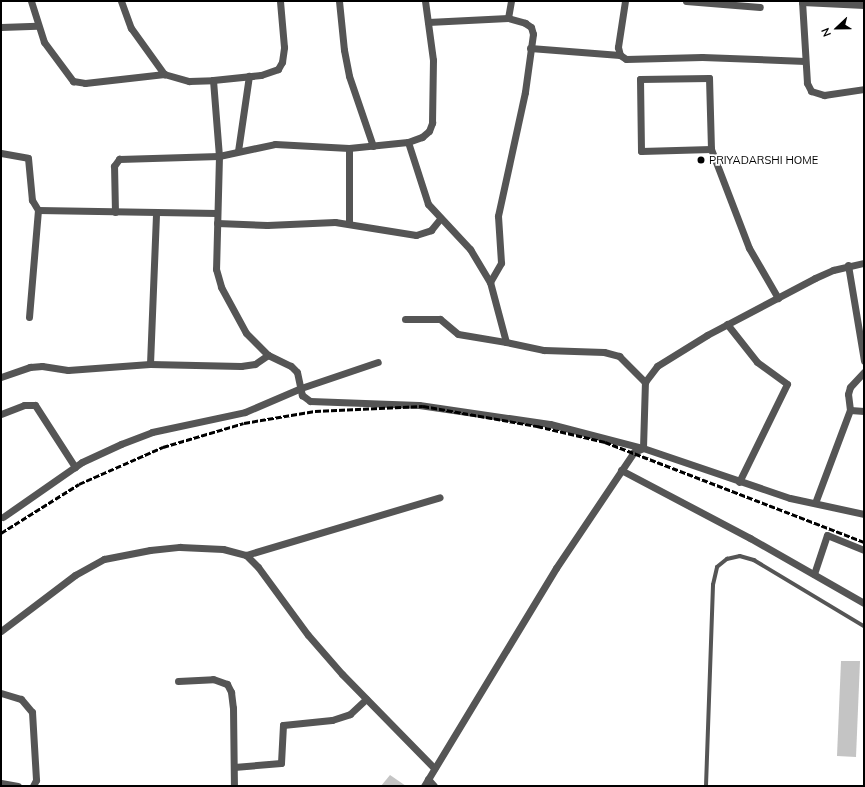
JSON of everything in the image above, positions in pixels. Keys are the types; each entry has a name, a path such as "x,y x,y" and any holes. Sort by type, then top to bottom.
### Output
{"street":[{"path":"31,1 37,26 44,42 73,81 85,83 164,74 189,81 213,80 272,72 278,69 282,62 280,1"},
{"path":"121,1 131,28 164,74"},
{"path":"339,1 344,50 349,76 373,146"},
{"path":"115,212 114,166 119,159 219,156 275,144 349,148 408,142 422,137 429,131 432,123 434,88 428,22 424,1"},
{"path":"508,18 511,1"},
{"path":"620,55 618,47 625,1"},
{"path":"686,1 760,6"},
{"path":"864,5 802,2 807,83 811,91 817,95 864,89"},
{"path":"428,22 508,18 531,27 533,34 519,121 498,216 501,263 490,282"},
{"path":"1,27 37,26"},
{"path":"530,48 620,55 626,59 702,57 806,61"},
{"path":"238,151 249,76"},
{"path":"711,149 641,151 640,79 709,78 711,149 749,248 778,298"},
{"path":"213,80 219,156 216,269 221,287 246,333 268,355 294,369 305,399 310,402 419,405 492,414 564,427 643,448 739,482 790,498 864,514"},
{"path":"408,142 428,204 440,219 470,249 490,282 506,342"},
{"path":"348,223 349,148"},
{"path":"1,153 28,158 32,200 38,210 29,317"},
{"path":"38,210 217,213"},
{"path":"150,364 156,212"},
{"path":"217,223 261,225 348,223 416,235 431,230 440,219"},
{"path":"643,448 645,382 657,366 677,352 727,324 821,276 848,265 864,263"},
{"path":"848,265 862,330 864,361"},
{"path":"405,319 440,319 458,334 544,350 604,352 619,356 630,365 645,382"},
{"path":"727,324 757,362 787,384 739,482"},
{"path":"1,377 30,367 68,370 150,364 241,366 255,364 268,355"},
{"path":"3,517 75,466 121,444 152,432 245,412 301,388 378,362"},
{"path":"815,503 850,410 848,394 850,387 864,372"},
{"path":"1,414 24,405 35,405 75,466"},
{"path":"850,410 864,411"},
{"path":"424,786 556,568 634,452 643,448"},
{"path":"621,470 814,574 864,603"},
{"path":"246,555 440,497"},
{"path":"814,574 828,535 864,550"},
{"path":"1,631 76,575 104,559 150,550 180,547 223,549 246,555 258,567 308,635 366,699 434,768"},
{"path":"178,681 214,679 227,684 233,708 234,786"},
{"path":"1,693 21,699 32,712 36,780 33,786"},
{"path":"234,767 281,764 283,725 337,719 350,714 366,699"},
{"path":"428,779 434,786"},
{"path":"1,783 18,786"}],"lane":[{"path":"706,786 713,585 717,567 727,559 740,556 754,560 864,626"}],"building":[{"path":"841,661 860,661 856,757 837,756"},
{"path":"390,775 406,786 381,786"}],"railway":[{"path":"1,533 79,484 163,447 244,423 315,411 423,406 537,426 605,442 864,542"}],"place":[{"name":"PRIYADARSHI HOME","path":"701,160"}]}
